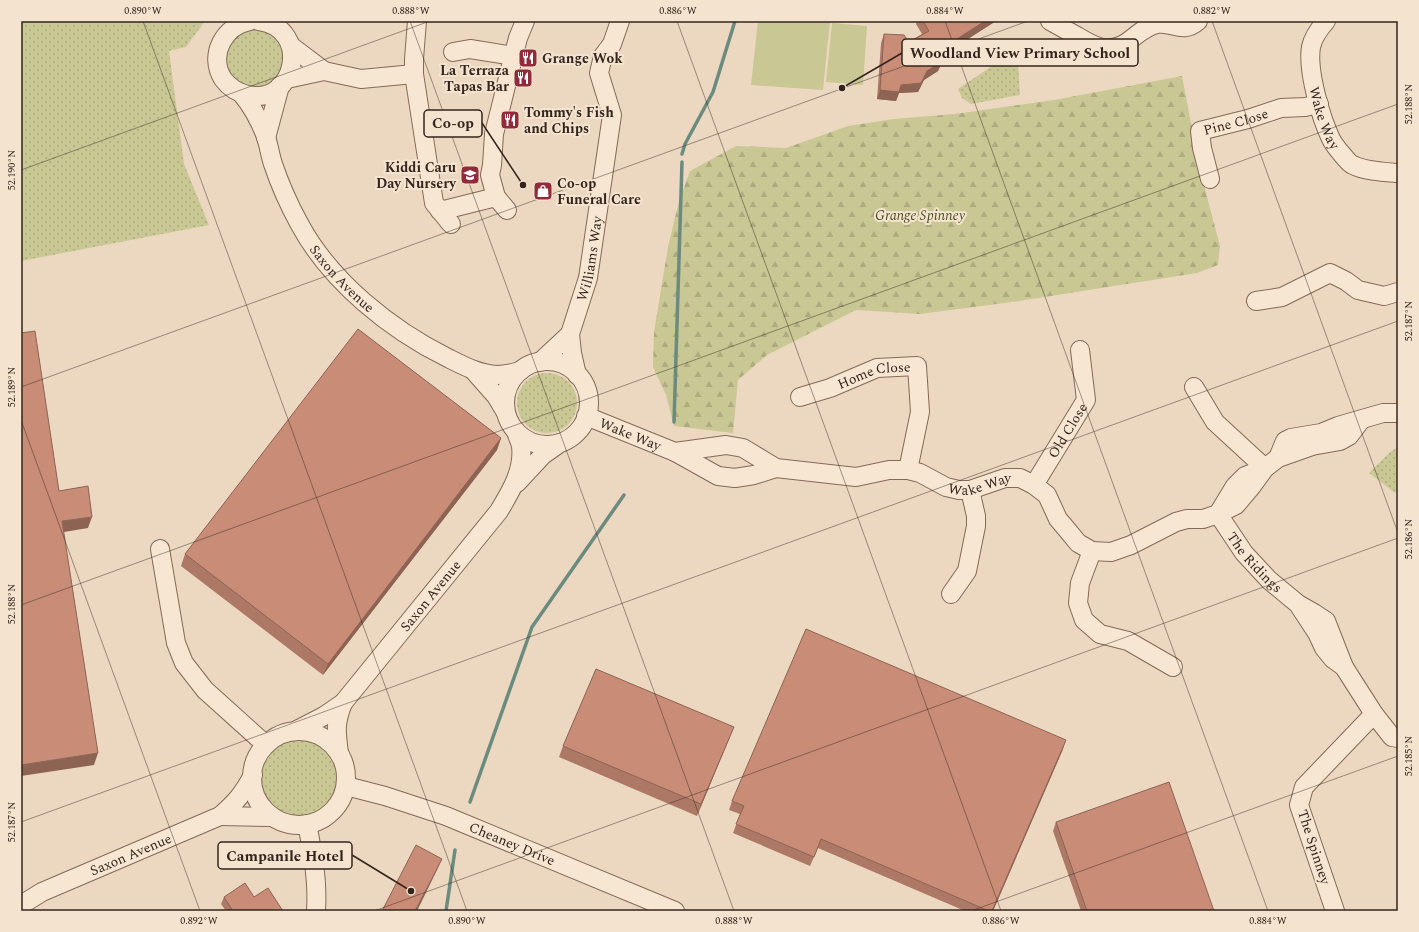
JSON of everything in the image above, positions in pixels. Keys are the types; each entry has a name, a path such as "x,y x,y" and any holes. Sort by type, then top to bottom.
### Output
{"street":[{"name":"Saxon Avenue","path":"250,21 243,22 233,28 225,36 219,46 217,57 218,68 223,79 231,87 241,93 250,104 266,138 273,164 290,204 301,226 331,269 364,303 398,330 432,350 473,370 496,375 520,371"},
{"path":"259,21 276,26 289,35 324,71"},
{"path":"417,21 414,74 434,203 446,217 501,204 490,176 494,134 518,38 525,21"},
{"name":"Williams Way","path":"578,375 572,354 570,334 588,278 612,115 599,73 603,56 612,44 620,21"},
{"path":"1050,21 1093,46 1107,48 1126,43 1149,26 1160,24 1185,28 1194,25 1198,21"},
{"name":"Wake Way","path":"1326,21 1313,41 1311,54 1312,76 1323,119 1332,140 1339,151 1352,165 1378,172 1398,173"},
{"path":"266,138 283,83 292,69 293,57 289,35"},
{"path":"453,52 470,49 514,56"},
{"path":"241,93 252,96 263,95 272,92 283,83 324,71 361,78 414,74"},
{"name":"Pine Close","path":"1210,179 1200,131 1248,119 1281,108 1305,107 1319,104"},
{"path":"1256,301 1282,297 1330,273 1346,281 1358,290 1384,296 1398,292"},
{"name":"Williams Way","path":"540,362 570,334"},
{"name":"Old Close","path":"1034,484 1086,400 1080,350"},
{"path":"540,362 554,362 567,366 578,375 585,387 588,401 586,416 581,428 572,436 560,443 548,445 535,443 524,438 516,431 509,421 505,399 513,378 520,371 530,365 540,362"},
{"name":"Home Close","path":"800,397 830,388 877,368 917,366 920,412 908,470"},
{"name":"Saxon Avenue","path":"473,370 496,396 506,411"},
{"path":"1194,386 1215,422 1272,463"},
{"path":"1173,667 1128,641 1100,634 1084,620 1078,603 1078,596 1080,583 1092,551 1111,552 1131,545 1176,522 1187,519 1203,519 1218,514 1236,505 1272,463 1285,441 1290,438 1320,433 1338,426 1383,414 1398,414"},
{"name":"Wake Way","path":"586,416 675,452 718,476 735,478 754,476 776,468"},
{"name":"Saxon Avenue","path":"514,486 522,461 521,444 516,431"},
{"name":"Saxon Avenue","path":"339,753 336,731 337,717 343,703 499,511 514,486 543,455 560,443"},
{"name":"Wake Way","path":"675,452 726,445 743,448 776,468 856,477 889,470 908,470 920,474 946,487 959,490 970,490 1005,478 1020,478 1034,484 1047,494 1058,519 1078,543 1092,551"},
{"path":"952,594 967,571 976,526 976,516 970,490"},
{"name":"The Ridings","path":"1218,514 1244,553 1269,580 1298,604 1326,621 1344,667 1374,714 1392,738 1398,738"},
{"path":"160,549 176,643 184,663 205,690 266,745"},
{"name":"Saxon Avenue","path":"295,731 324,716 343,703"},
{"name":"The Spinney","path":"1335,911 1299,805 1304,787 1374,714"},
{"path":"295,731 308,732 322,737 332,744 344,763 346,775 346,786 341,800 332,812 320,820 307,824 293,824 279,820 267,812 258,801 254,792 252,775 255,762 266,745 278,736 295,731"},
{"name":"Saxon Avenue","path":"21,904 42,892 220,816 237,801 245,790 252,775"},
{"name":"Cheaney Drive","path":"346,786 385,796 446,816 675,911"},
{"name":"Saxon Avenue","path":"220,816 273,816"},
{"path":"307,824 312,846 316,877 316,911"},
{"name":"Saxon Avenue","path":"21,896 42,892"}],"green space":[{"path":"21,21 205,21 186,47 169,51 184,164 209,225 21,261"},
{"path":"758,21 830,21 823,90 751,85"},
{"path":"832,23 867,26 863,85 826,82"},
{"path":"255,28 267,31 275,36 286,55 278,80 262,88 243,86 230,75 226,66 227,48 237,34"},
{"path":"1017,49 1020,95 971,104 962,98 958,89"},
{"name":"Grange Spinney","path":"1182,76 1197,154 1220,246 1218,265 1197,273 1019,301 920,314 856,310 767,355 738,380 733,433 674,426 666,395 653,367 654,332 668,247 679,201 690,171 736,146 786,148 848,126 894,119 955,114 1054,100"},
{"path":"541,373 553,373 564,378 572,386 577,397 575,415 564,428 553,433 541,433 530,428 522,420 517,409 517,397 522,386 530,378"},
{"path":"1398,447 1398,489 1395,493 1369,473 1390,452"},
{"path":"291,739 307,739 321,745 332,756 338,770 338,786 332,800 321,811 307,817 291,817 277,811 266,800 260,786 260,770 266,756 277,745"}],"building":[{"path":"923,21 985,21 935,53 942,62 927,71 921,83 901,85 899,92 880,90 884,34 904,35 909,42 929,31"},
{"path":"358,329 501,438 328,664 185,554"},
{"path":"35,331 59,491 88,486 92,517 62,521 98,753 21,765 21,333"},
{"path":"806,629 1066,740 992,911 821,839 814,857 736,824 744,806 732,801"},
{"path":"596,669 734,727 701,804 563,746"},
{"path":"1169,782 1214,911 1087,911 1056,822"},
{"path":"416,845 442,859 415,911 382,911"},
{"path":"245,883 254,897 268,888 283,911 233,911 224,897"}],"waterway":[{"path":"682,154 685,144 713,92 735,21"},
{"path":"674,422 682,162"},
{"path":"470,802 532,627 624,495"},
{"path":"446,911 455,850"}],"place":[{"name":"Grange Wok","path":"528,58"},
{"name":"La Terraza Tapas Bar","path":"523,78"},
{"name":"Woodland View Primary School","path":"842,88"},
{"name":"Tommy's Fish and Chips","path":"510,120"},
{"name":"Kiddi Caru Day Nursery","path":"470,175"},
{"name":"Co-op","path":"523,185"},
{"name":"Co-op Funeral Care","path":"543,191"},
{"name":"Campanile Hotel","path":"411,891"}]}
